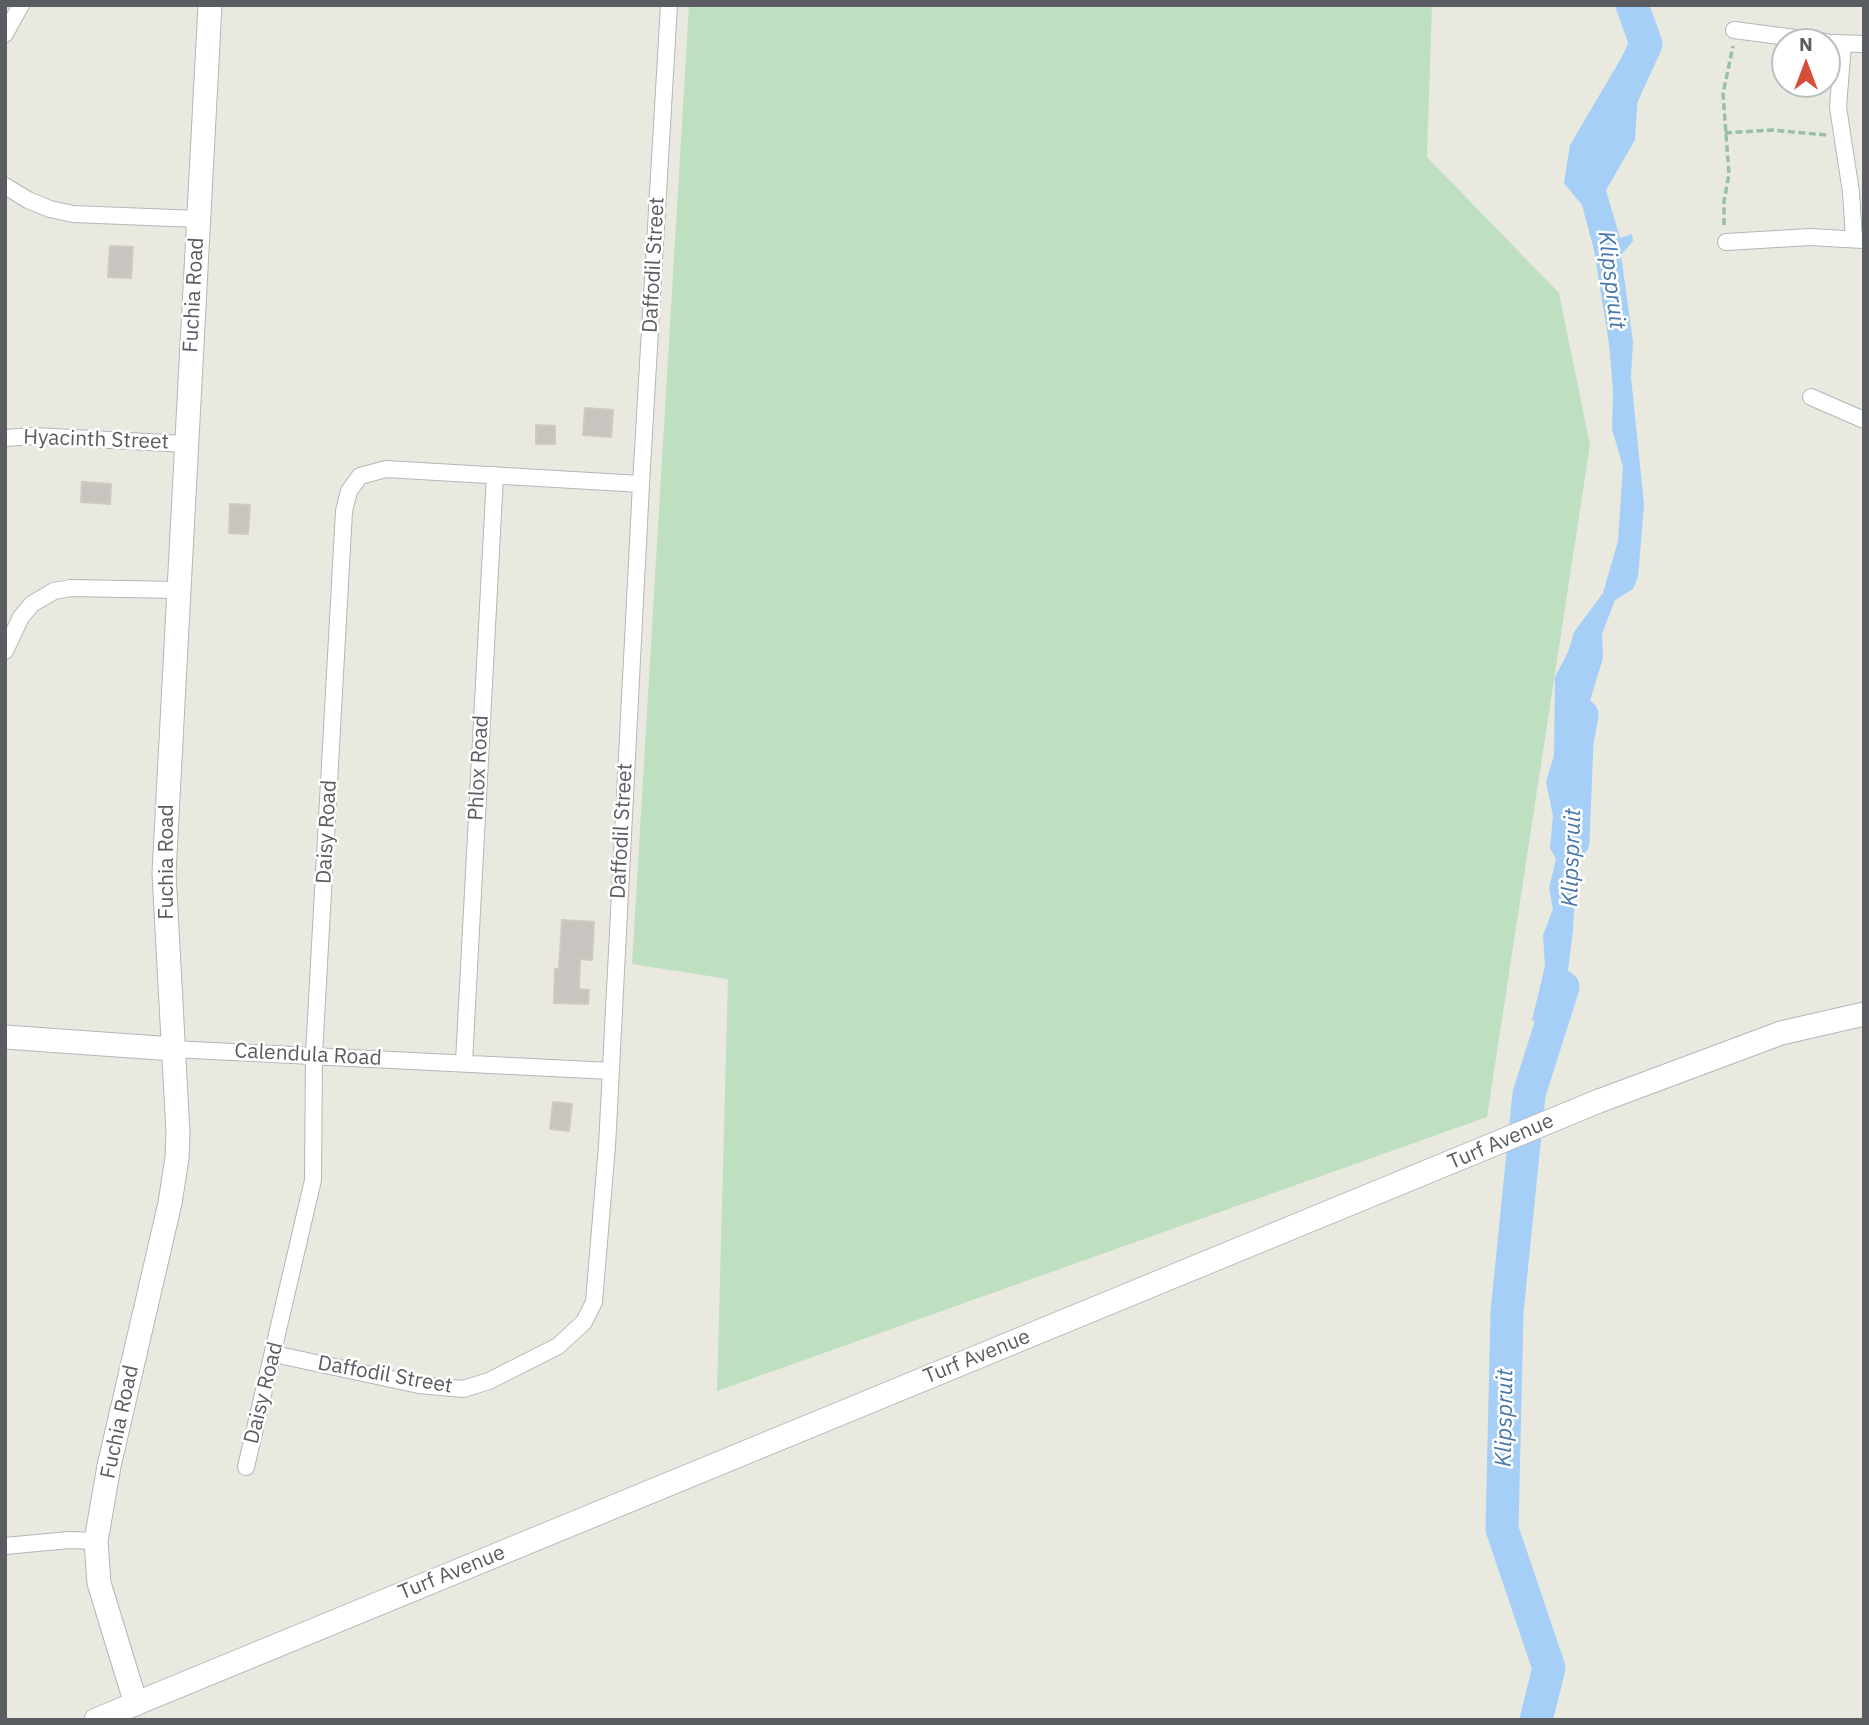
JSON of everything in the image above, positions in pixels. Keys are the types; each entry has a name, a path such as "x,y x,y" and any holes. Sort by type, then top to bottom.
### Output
{"main road":[{"name":"Fuchia Road","path":"136,1704 99,1583 96,1541 109,1465 175,1178 178,1133 164,873 210,5"},
{"name":"Turf Avenue","path":"96,1720 1599,1101 1781,1033 1864,1014"},
{"name":"Calendula Road","path":"5,1037 173,1049"}],"street":[{"path":"5,34 21,5"},
{"name":"Daffodil Street","path":"274,1354 419,1385 463,1389 489,1381 549,1352 568,1339 590,1312 597,1289 669,5"},
{"path":"1734,30 1771,35"},
{"path":"1841,43 1864,44"},
{"path":"1726,242 1810,237 1859,240 1837,98"},
{"path":"5,186 28,200 73,214 198,219"},
{"path":"1811,397 1864,420"},
{"name":"Hyacinth Street","path":"5,438 34,436 186,444"},
{"name":"Daisy Road","path":"246,1467 313,1180 314,1054 346,501 354,482 360,476 377,470 641,484"},
{"name":"Phlox Road","path":"464,1062 495,475"},
{"path":"5,651 21,617 32,604 54,591 71,588 178,590"},
{"name":"Calendula Road","path":"173,1049 610,1071"},
{"path":"5,1546 69,1540 96,1541"}],"path":[{"path":"1726,242 1724,202 1729,174 1723,94 1734,30"},
{"path":"1725,133 1770,130 1842,136"}],"green space":[{"path":"689,5 1432,5 1427,157 1559,293 1590,445 1487,1117 717,1391 728,979 632,964"}],"water":[{"path":"1623,55 1639,73 1635,140 1606,190 1620,238 1632,234 1633,241 1621,255 1633,342 1631,377 1644,505 1638,577 1633,589 1615,600 1602,634 1603,658 1570,786 1580,811 1573,929 1565,997 1554,1031 1532,1020 1545,966 1543,935 1553,909 1549,888 1556,859 1550,848 1553,816 1546,782 1554,755 1555,677 1568,652 1574,632 1603,593 1618,541 1623,467 1612,429 1613,390 1609,344 1594,250 1582,205 1564,183 1570,145"}],"building":[{"path":"110,246 133,247 131,278 108,277"},
{"path":"585,408 613,410 611,437 583,435"},
{"path":"536,425 555,426 555,444 536,444"},
{"path":"82,482 111,484 110,504 81,502"},
{"path":"230,504 250,505 248,534 229,533"},
{"path":"562,920 594,922 592,960 580,959 579,989 589,990 588,1004 554,1003 555,969 559,969"},
{"path":"553,1102 572,1104 569,1131 550,1129"}],"waterway":[{"name":"Klipspruit","path":"1616,109 1646,44 1632,5"},
{"name":"Klipspruit","path":"1573,842 1577,742 1582,715"},
{"name":"Klipspruit","path":"1536,1720 1549,1668 1502,1529 1507,1312 1529,1094 1563,987"}]}
